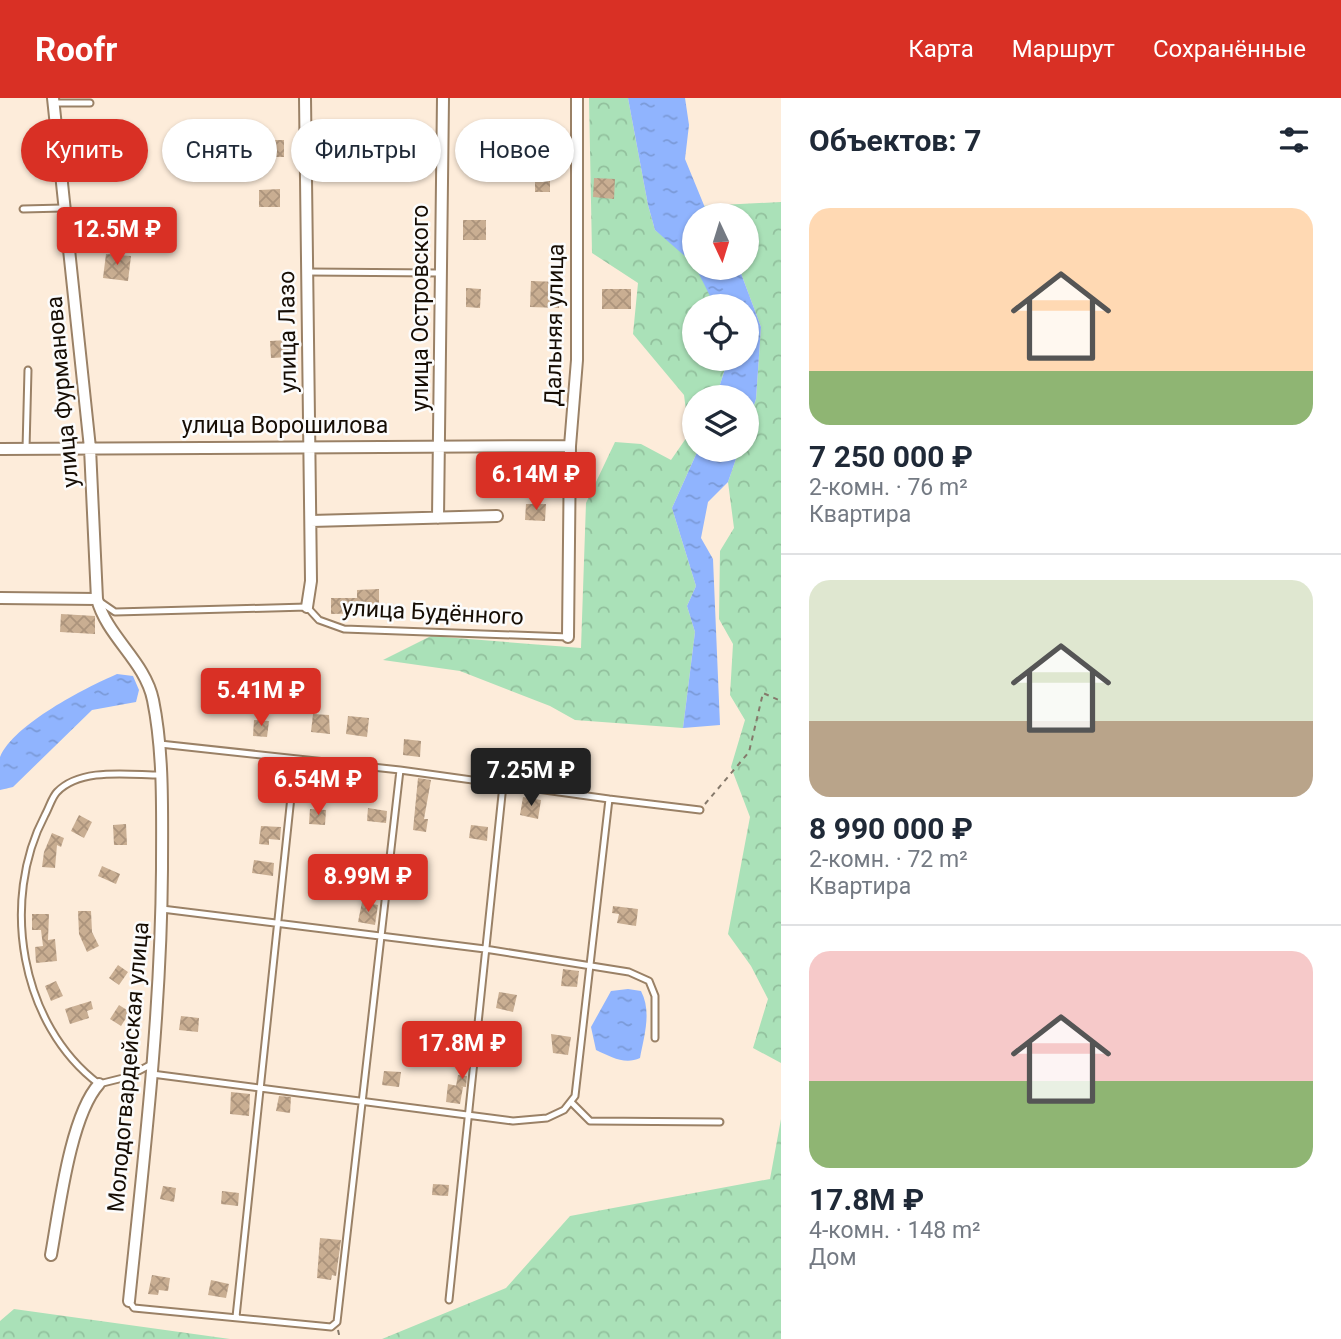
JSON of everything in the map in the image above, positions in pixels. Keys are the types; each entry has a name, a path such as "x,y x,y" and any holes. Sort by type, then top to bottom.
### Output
{"street":[{"name":"улица Лазо","path":"305,98 311,521 311,581 307,607"},
{"name":"улица Островского","path":"438,517 443,98"},
{"name":"Дальняя улица","path":"568,637 570,446 577,360 577,98"},
{"name":"улица Фурманова","path":"53,101 55,119"},
{"name":"улица Фурманова","path":"63,182 90,448 97,599"},
{"name":"улица Ворошилова","path":"0,449 570,446"},
{"path":"311,521 497,516"},
{"path":"0,598 97,599"},
{"name":"Молодогвардейская улица","path":"97,599 104,618 144,675 152,696 159,744 162,909 153,1068 129,1301"},
{"path":"51,1255 64,1185 84,1105 99,1084"}],"lane":[{"path":"53,101 90,103"},
{"path":"23,209 66,208"},
{"path":"69,233 86,231"},
{"path":"307,272 440,273"},
{"path":"26,449 28,370"},
{"path":"97,599 115,612 307,607"},
{"name":"улица Будённого","path":"307,607 319,620 344,629 568,637"},
{"path":"159,744 400,770 700,810"},
{"path":"236,1317 258,1088 295,758"},
{"path":"129,1301 134,1308 331,1327 337,1322 400,770"},
{"path":"160,775 99,775 56,792 36,829 27,855 21,930 32,992 58,1044 99,1084 153,1068 258,1088 363,1100 467,1117 530,1122 547,1118 572,1103"},
{"path":"449,1300 503,785"},
{"path":"572,1103 609,799"},
{"path":"162,909 485,949 629,972 649,981 655,996 655,1038"},
{"path":"572,1103 590,1121 720,1122"}],"path":[{"path":"700,810 749,752 763,693 781,701"}],"green space":[{"path":"589,98 628,98 655,230 682,251 682,280 703,280 709,294 682,294 682,371 724,371 720,385 682,385 682,393 633,334 638,283 592,253"},
{"path":"781,202 781,1063 753,1048 768,999 751,966 728,934 750,817 731,767 745,720 730,695 733,644 719,619 720,551 734,528 728,482 735,462 759,462 759,294 749,294 743,280 760,280 760,203"},
{"path":"615,442 641,444 671,460 682,444 682,462 693,462 672,508 696,586 687,606 695,632 683,728 575,720 550,706 460,671 383,660 431,636 581,648 586,503"},
{"path":"781,1119 781,1339 382,1339 506,1288 570,1216 770,1179"},
{"path":"14,1309 230,1339 0,1339 0,1321"}],"water":[{"path":"628,98 685,98 689,125 685,159 703,203 682,203 682,254 655,230"},
{"path":"702,280 743,280 749,294 709,294"},
{"path":"759,322 761,327 759,356"},
{"path":"724,371 758,371 757,385 720,385"},
{"path":"693,462 735,462 728,482 708,502 701,538 713,559 720,725 683,728 695,632 687,606 696,586 672,508"},
{"path":"117,674 133,676 139,690 136,702 92,710 13,787 0,790 0,757 20,732 52,708"},
{"path":"611,991 641,991 647,1016 640,1058 629,1061 596,1050 591,1027"}],"building":[{"path":"277,140 284,140 284,157 277,157"},
{"path":"594,178 615,179 614,199 593,197"},
{"path":"535,182 550,182 550,192 535,192"},
{"path":"280,189 280,207 259,207 259,190"},
{"path":"463,220 486,220 486,240 463,240"},
{"path":"106,254 131,256 128,281 103,278"},
{"path":"531,281 560,282 559,308 530,307"},
{"path":"466,288 481,289 480,308 466,307"},
{"path":"602,289 631,289 631,309 602,309"},
{"path":"288,340 289,357 271,358 270,341"},
{"path":"526,504 546,504 545,521 525,520"},
{"path":"379,589 379,607 373,607 373,613 331,614 331,598 357,598 357,590"},
{"path":"61,614 95,616 95,634 60,632"},
{"path":"313,714 329,715 330,734 311,732"},
{"path":"348,716 369,718 367,737 346,734"},
{"path":"254,720 269,721 267,737 253,736"},
{"path":"404,739 421,741 420,757 403,755"},
{"path":"507,755 520,757 517,770 505,768"},
{"path":"418,778 431,780 424,819 428,819 426,832 413,830"},
{"path":"523,797 541,800 538,819 520,815"},
{"path":"368,808 387,811 386,823 367,821"},
{"path":"310,809 326,810 325,825 309,824"},
{"path":"79,815 92,822 84,838 71,831"},
{"path":"126,824 127,845 114,845 113,825"},
{"path":"471,825 488,827 487,841 469,838"},
{"path":"261,826 281,827 280,840 269,839 269,845 259,844"},
{"path":"52,833 64,838 61,847 57,845 55,868 42,867 44,852"},
{"path":"254,860 274,863 273,876 252,873"},
{"path":"102,866 120,874 116,884 98,876"},
{"path":"362,902 378,905 375,925 358,922"},
{"path":"613,906 638,909 636,926 617,923 619,914 612,913"},
{"path":"78,911 91,911 92,932 99,946 87,952 79,934"},
{"path":"32,914 49,914 48,940 55,939 57,961 36,963 35,947 43,946 41,930 32,930"},
{"path":"118,965 128,972 119,985 109,978"},
{"path":"563,969 579,971 577,987 561,986"},
{"path":"56,981 63,996 51,1001 45,986"},
{"path":"499,992 517,995 513,1012 496,1008"},
{"path":"91,1001 93,1009 87,1011 89,1018 70,1024 65,1009"},
{"path":"119,1005 130,1012 121,1026 110,1019"},
{"path":"181,1016 199,1018 198,1032 179,1030"},
{"path":"551,1034 571,1037 568,1055 553,1053"},
{"path":"384,1071 401,1072 399,1087 382,1085"},
{"path":"458,1075 467,1076 466,1087 456,1086"},
{"path":"448,1084 463,1087 460,1104 446,1102"},
{"path":"231,1092 250,1094 249,1116 230,1114"},
{"path":"279,1096 291,1097 290,1113 276,1111"},
{"path":"433,1184 449,1185 448,1196 432,1195"},
{"path":"163,1186 176,1188 174,1202 160,1199"},
{"path":"222,1191 239,1193 238,1206 221,1204"},
{"path":"320,1238 341,1240 336,1276 332,1275 331,1280 317,1278"},
{"path":"152,1275 170,1278 168,1291 159,1290 158,1295 148,1294"},
{"path":"211,1280 229,1284 226,1298 208,1295"}]}
